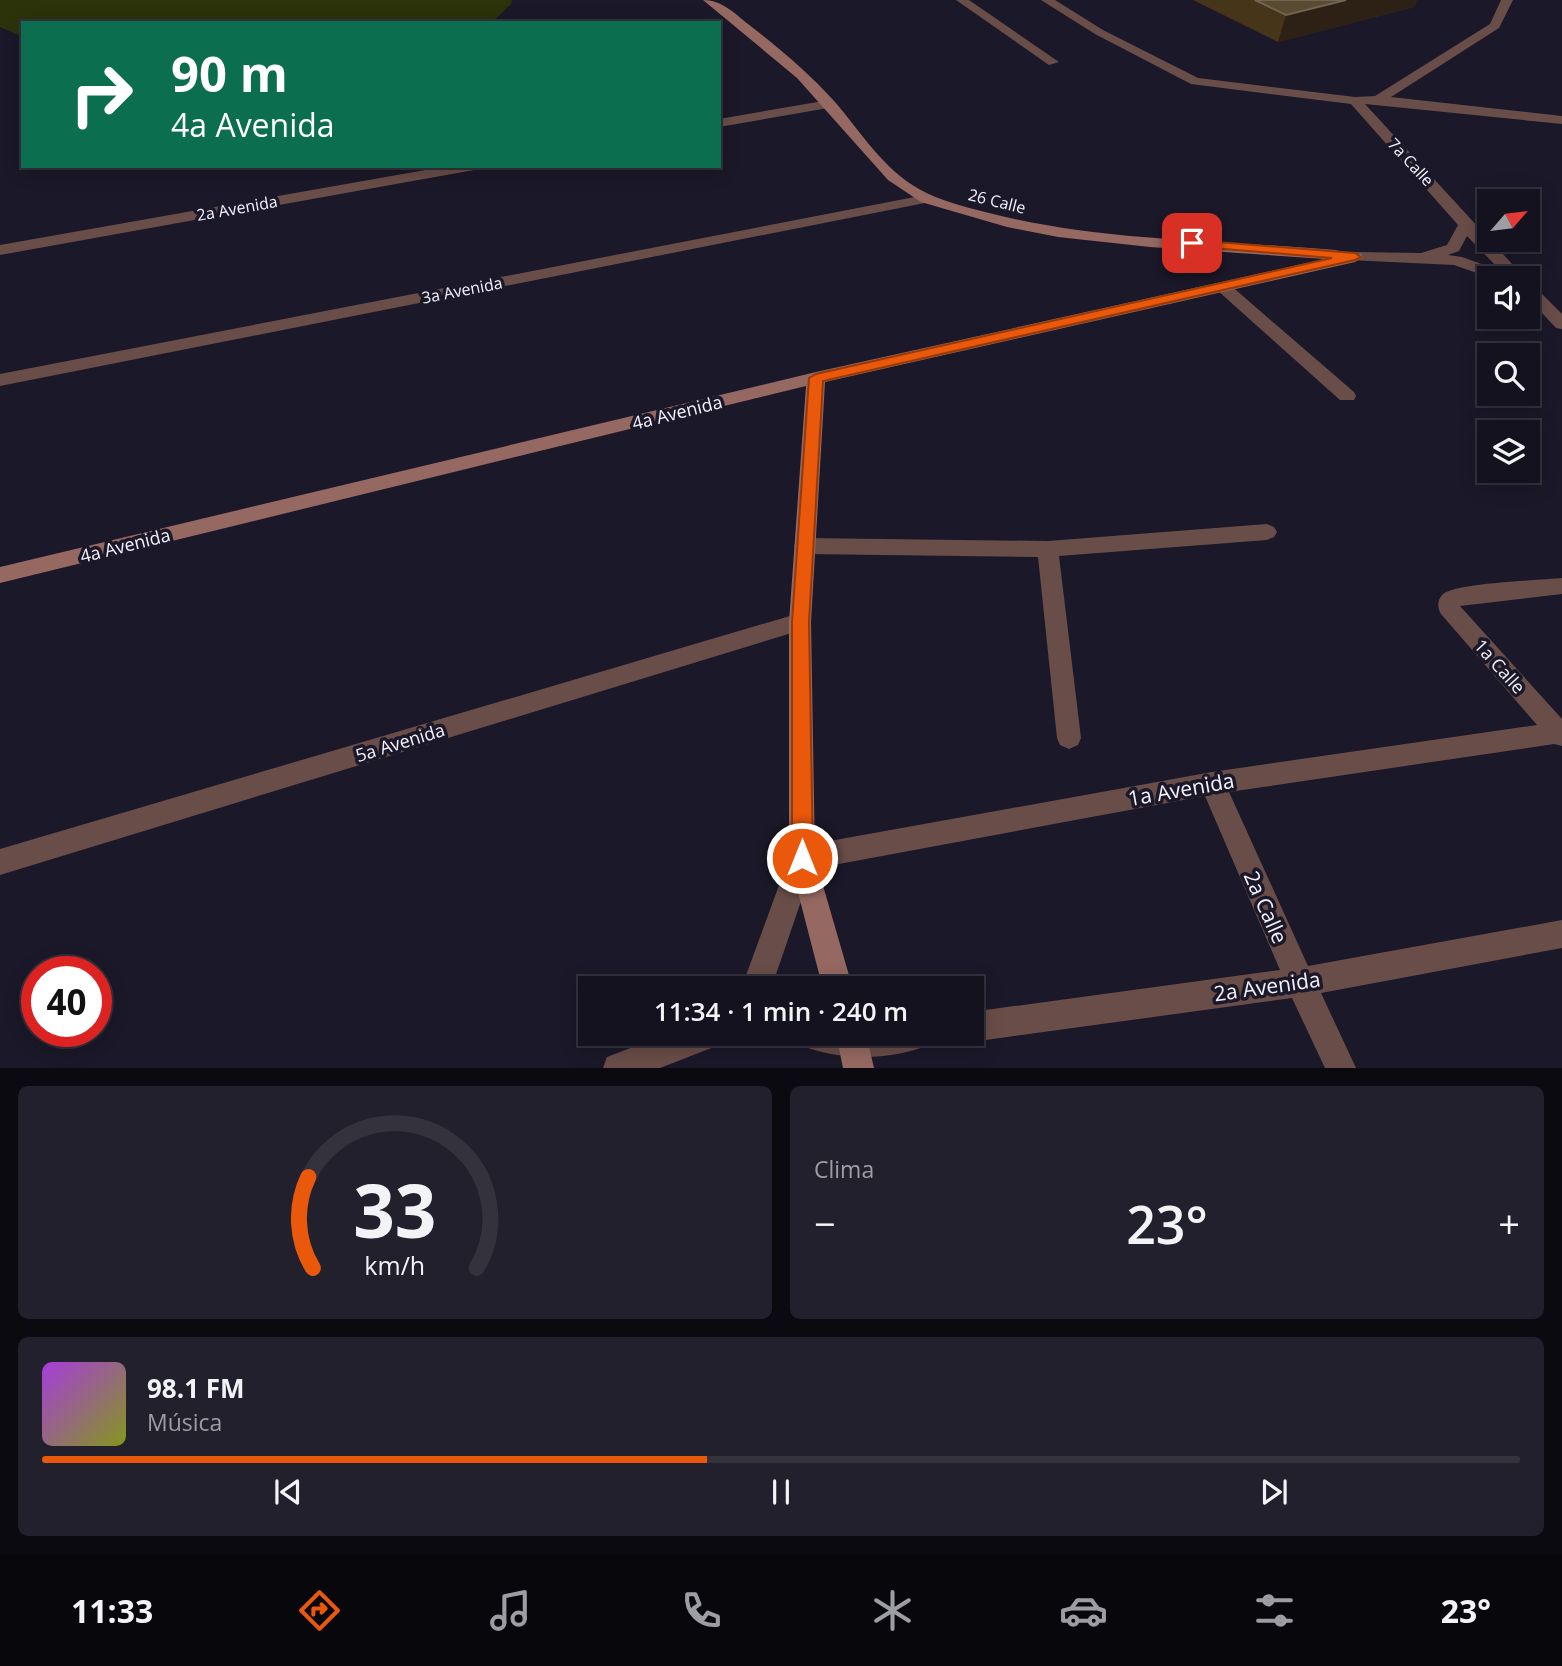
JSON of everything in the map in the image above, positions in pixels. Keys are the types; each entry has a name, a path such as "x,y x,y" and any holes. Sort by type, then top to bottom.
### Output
{"street":[{"name":"26 Calle","path":"709,0 774,48 829,104 875,162 903,186 925,199 1004,223 1085,236 1272,248 1355,257"},
{"path":"962,0 1053,62"},
{"path":"1047,0 1099,32 1195,81 1355,101 1377,100 1562,120"},
{"path":"1377,100 1495,26 1507,0"},
{"name":"7a Calle","path":"1355,101 1444,197 1465,226 1505,266"},
{"path":"721,123 829,104"},
{"name":"2a Avenida","path":"0,250 443,169"},
{"name":"3a Avenida","path":"0,380 925,199"},
{"path":"1422,258 1453,248 1465,226"},
{"path":"1355,257 1455,260 1477,268"},
{"name":"4a Avenida","path":"0,575 816,378 1355,257"},
{"path":"1223,287 1347,396"},
{"path":"1540,301 1562,324"},
{"path":"816,378 800,622 802,858 834,976"},
{"path":"805,546 1048,549 1267,532"},
{"path":"1048,549 1069,738"},
{"name":"1a Calle","path":"1561,734 1449,608 1450,601 1458,596 1562,586"},
{"name":"5a Avenida","path":"0,862 800,622"},
{"name":"1a Avenida","path":"802,858 1212,783 1561,734"},
{"name":"2a Calle","path":"1212,783 1341,1068"},
{"path":"761,976 802,858"},
{"name":"2a Avenida","path":"984,1025 1300,982 1562,934"},
{"path":"618,1068 676,1046"}],"green space":[{"path":"0,0 512,0 493,21 21,21 21,36 0,27"}],"building":[{"path":"1255,0 1346,0 1286,15"}],"route":[{"path":"802,858 800,622 816,378 1355,257 1192,243"}]}
